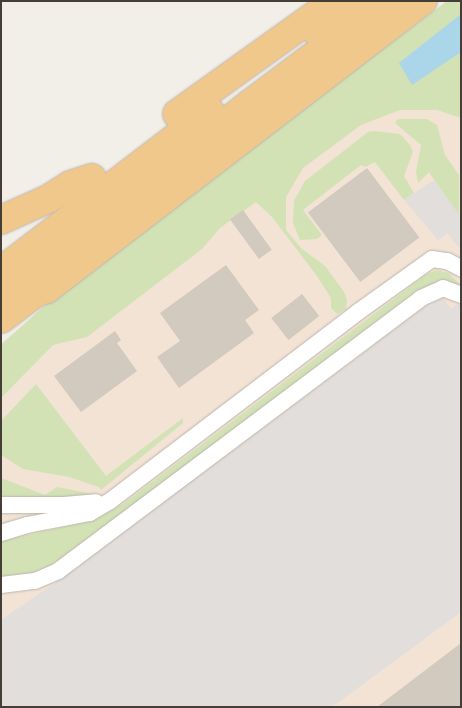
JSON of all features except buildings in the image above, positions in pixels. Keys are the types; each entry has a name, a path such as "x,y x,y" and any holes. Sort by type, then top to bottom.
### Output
{"highway":[{"path":"1,247 334,1"},
{"path":"1,270 355,1"},
{"path":"1,299 251,103 387,1"},
{"path":"1,319 37,292 47,289 423,1"},
{"path":"1,220 48,199 70,185 92,178"},
{"path":"1,334 44,301 47,289"}],"street":[{"path":"1,533 27,525 90,513 110,501 432,259 461,268"},
{"path":"1,585 35,581 58,571 420,298 443,288 461,295"},
{"path":"1,506 64,505 110,501"}],"shaded area":[{"path":"461,1 461,707 1,707 1,343 59,296"},
{"path":"434,180 461,217 461,250 447,233 438,240 404,200"},
{"path":"443,298 451,309 459,303 461,306 461,612 332,707 1,707 1,620 65,576 429,304"}],"green space":[{"path":"447,1 461,1 461,118 437,110 400,110 361,125 303,168 286,197 286,230 301,248 325,266 344,292 347,300 346,309 337,314 331,308 331,298 317,276 272,217 256,202 220,228 202,249 87,337 53,345 1,398 1,345 74,279"},
{"path":"398,119 427,119 437,125 445,155 459,175 459,216 429,172 418,183 416,172 421,145 395,123"},
{"path":"368,132 400,134 410,145 413,152 404,176 414,193 404,200 375,162 365,167 361,165 303,210 322,235 317,239 300,240 293,223 294,201 305,181"},
{"path":"437,270 448,273 461,285 437,282 416,291 58,562 40,573 1,577 1,541 93,520 123,504 427,274"},
{"path":"36,384 106,476 183,418 183,423 101,490 99,487 69,477 23,469 1,455 1,421"},
{"path":"1,478 45,495 57,487 93,494 77,499 1,501"}],"water":[{"path":"461,14 461,52 412,85 399,63"}]}
